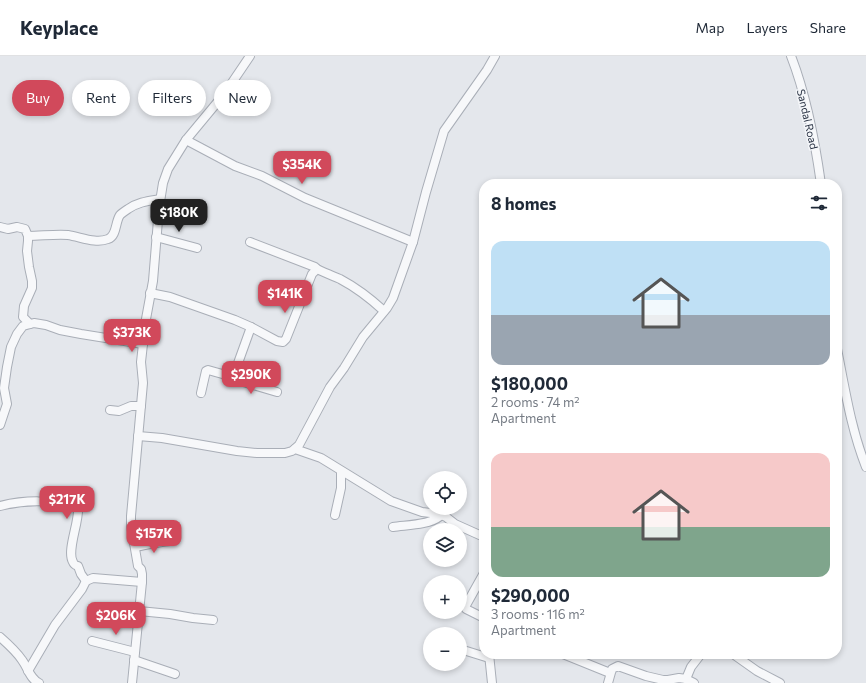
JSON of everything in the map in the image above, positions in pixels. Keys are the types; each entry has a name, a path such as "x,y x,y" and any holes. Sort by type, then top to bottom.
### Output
{"street":[{"path":"132,683 142,574 141,569 138,566 131,526 131,516 143,383 141,362 153,280 156,237 163,183 168,169 186,140 225,93 250,56"},
{"path":"138,436 162,438 244,452 285,453 292,452 300,445 330,387 344,368 363,337 393,298 413,242 444,131 483,75 494,56"},
{"name":"Sandal Road","path":"791,56 797,71 816,148 819,179"},
{"path":"186,140 235,166 262,176 305,198 413,242"},
{"path":"28,236 68,235 97,240 110,239 114,236 117,221 126,211 141,202 160,199"},
{"path":"0,227 8,229 25,229 28,236 27,251 32,288 24,306 23,317 30,324"},
{"path":"156,237 197,248"},
{"path":"250,242 315,267 358,290 384,311"},
{"path":"150,293 170,297 252,327 277,341 284,342 312,274 317,269"},
{"path":"0,425 7,404 4,388 11,347 17,334 23,326 34,323 67,331 143,344"},
{"path":"233,377 252,327"},
{"path":"201,393 206,371 208,370 277,392"},
{"path":"842,373 852,422 866,467"},
{"path":"110,410 119,411 131,406 141,406"},
{"path":"295,449 321,458 391,500 423,512"},
{"path":"335,515 341,488 341,471"},
{"path":"0,506 24,501 46,501 77,505 78,514 71,556 72,561 78,566 86,581"},
{"path":"393,528 426,523 436,519 439,515"},
{"path":"441,515 461,527 479,535"},
{"path":"135,547 157,542 170,541"},
{"path":"28,671 55,625 82,589 86,581 93,578 142,582"},
{"path":"479,582 465,607 479,616"},
{"path":"139,611 213,620"},
{"path":"0,637 13,649 22,660 30,675 39,683"},
{"path":"92,641 135,652"},
{"path":"467,651 479,654"},
{"path":"489,659 492,683"},
{"path":"575,659 610,673"},
{"path":"608,683 610,673 613,668 618,666 646,676 663,680 679,678 690,681 691,667 697,659"},
{"path":"740,659 757,671 780,683"},
{"path":"134,660 175,674"}]}
